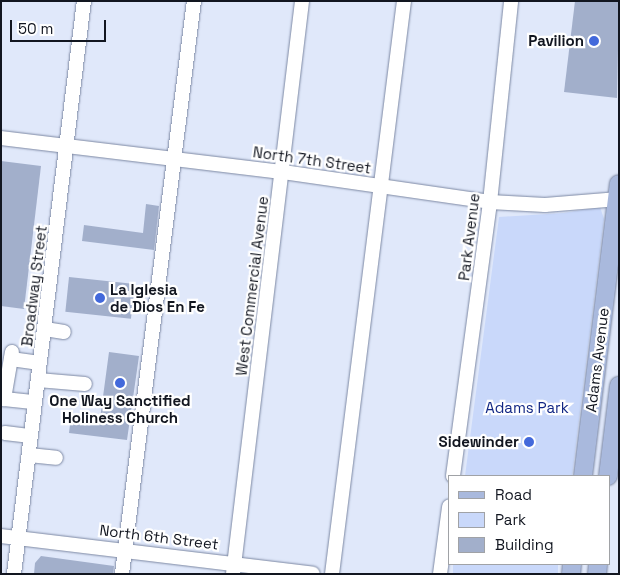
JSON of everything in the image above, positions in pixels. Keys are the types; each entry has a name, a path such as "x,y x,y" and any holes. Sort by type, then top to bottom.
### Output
{"main road":[{"name":"Adams Avenue","path":"583,475 618,194"},
{"name":"Adams Avenue","path":"608,475 619,386"}],"street":[{"name":"Broadway Street","path":"14,574 68,145 84,1"},
{"path":"122,574 194,1"},
{"name":"West Commercial Avenue","path":"234,568 302,1"},
{"path":"332,574 404,1"},
{"name":"Park Avenue","path":"453,475 490,202 511,1"},
{"name":"North 7th Street","path":"1,138 283,172 490,202 545,205 618,194"},
{"path":"45,329 64,332"},
{"path":"35,402 4,399 12,355 40,363"},
{"path":"38,380 86,384"},
{"path":"5,433 31,436"},
{"path":"29,455 56,458"},
{"path":"440,574 448,514"},
{"name":"North 6th Street","path":"1,536 125,548 234,568 313,574"}],"green space":[{"name":"Adams Park","path":"600,207 604,219 572,475 465,475 499,217 563,213"},
{"path":"453,565 558,565 558,574 453,574"}],"building":[{"name":"Pavilion","path":"575,1 619,1 617,98 564,92"},
{"path":"1,161 41,166 24,309 1,306"},
{"path":"146,204 159,206 154,250 82,241 84,225 143,233"},
{"name":"La Iglesia de Dios En Fe","path":"69,277 135,284 131,319 65,312"},
{"path":"109,352 139,356 127,440 69,433 71,416 100,419"},
{"path":"41,556 114,566 113,574 34,574 35,563"}],"place":[{"name":"Pavilion","path":"594,41"},
{"name":"La Iglesia de Dios En Fe","path":"100,298"},
{"name":"One Way Sanctified Holiness Church","path":"120,383"},
{"name":"Sidewinder","path":"529,442"}]}
